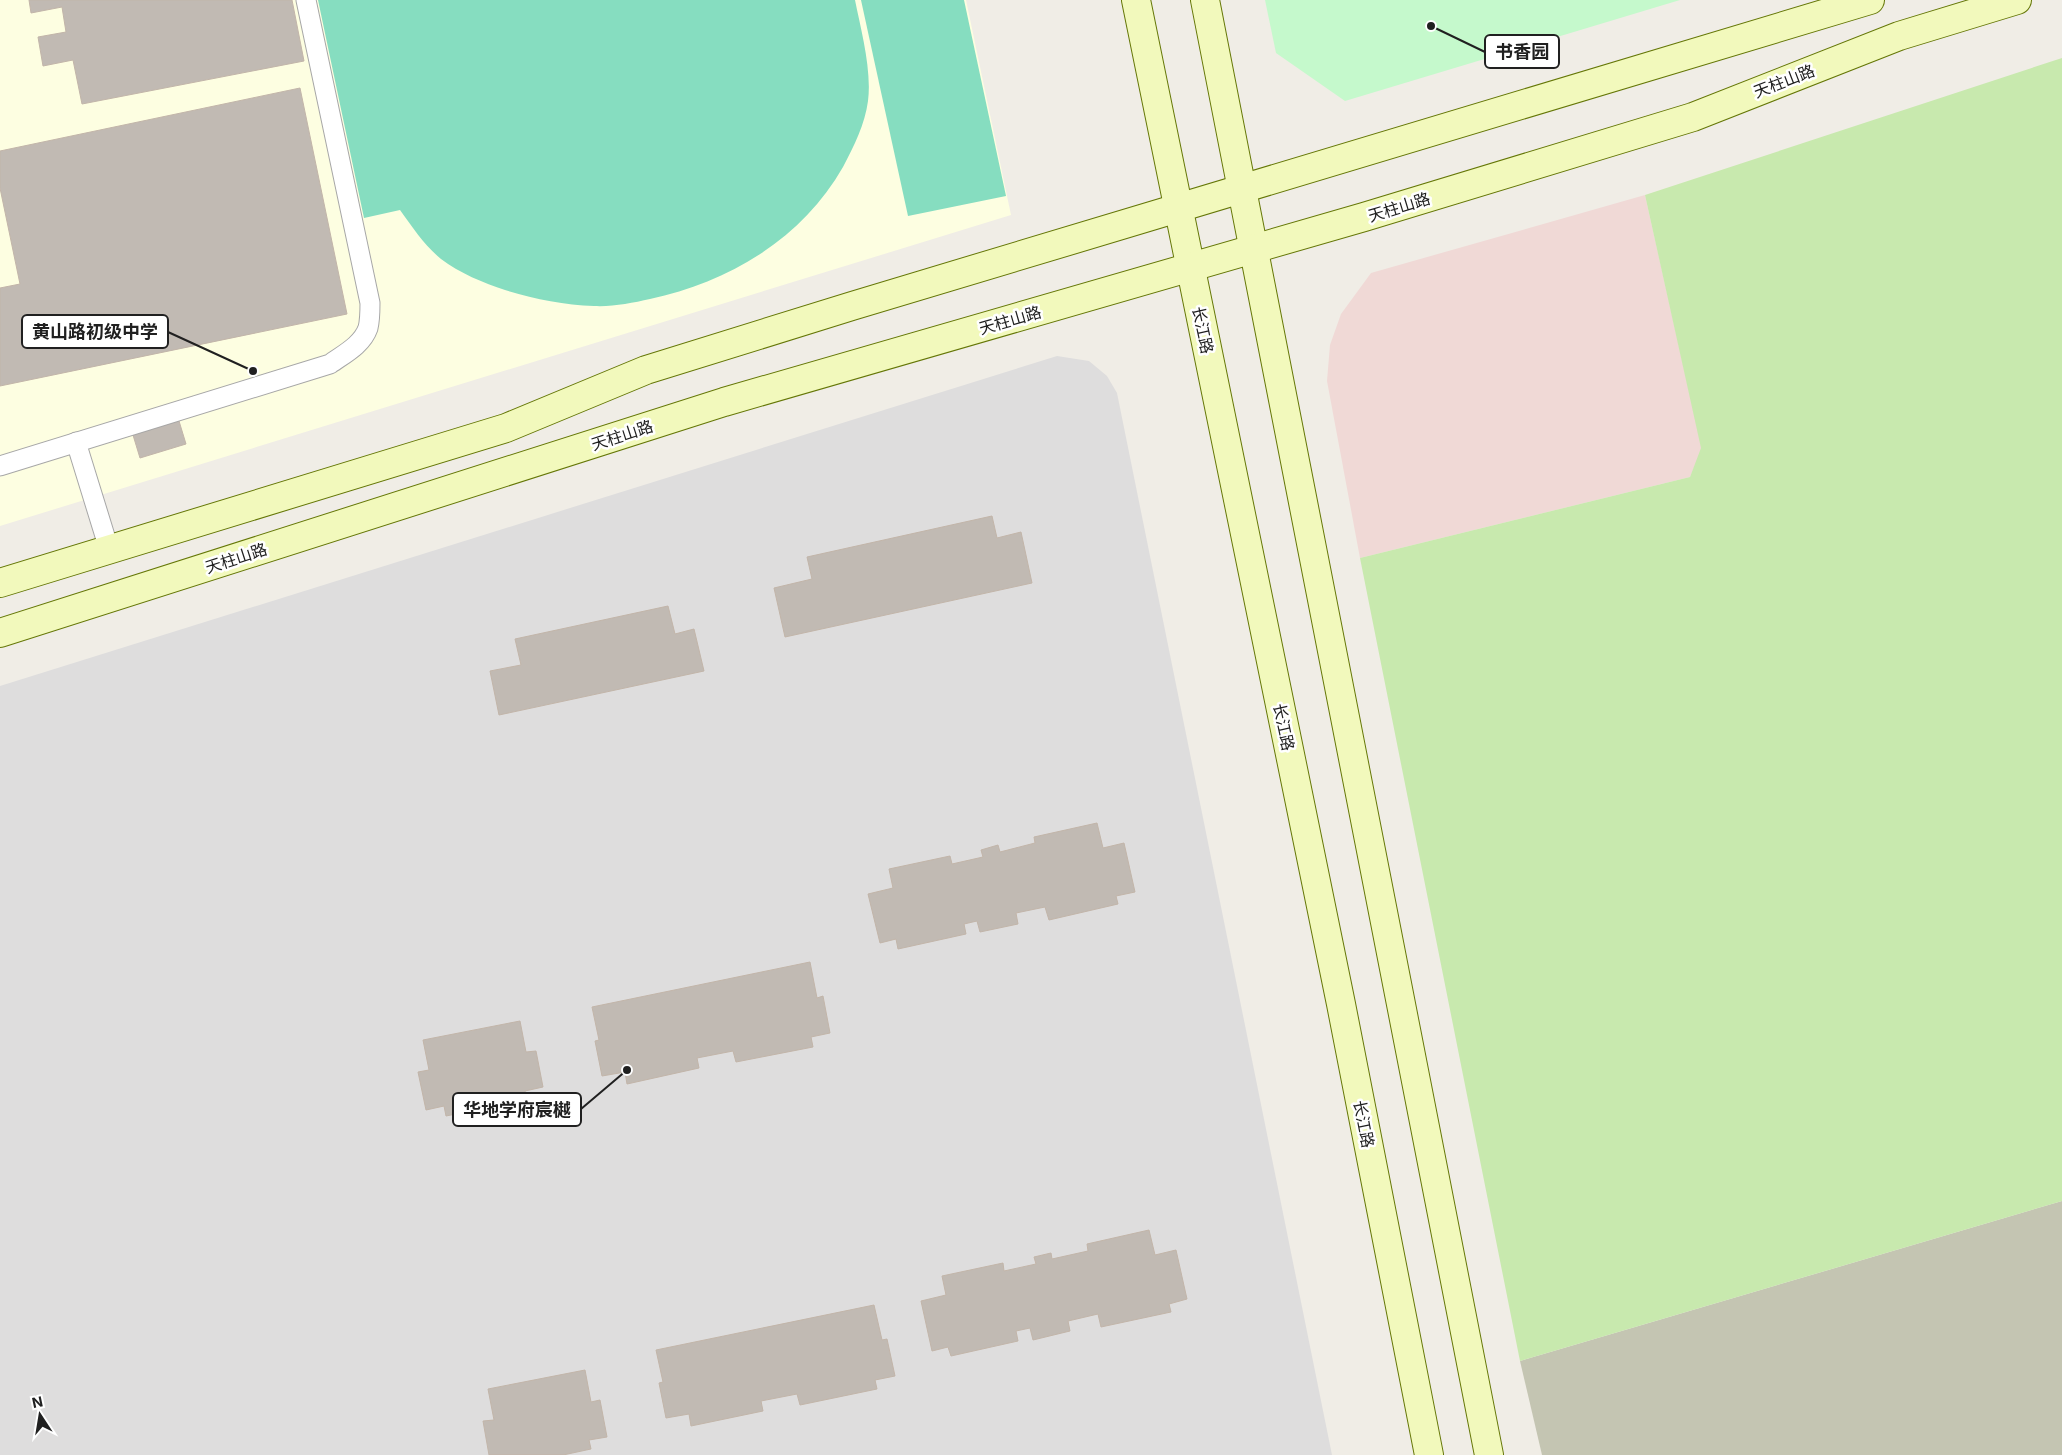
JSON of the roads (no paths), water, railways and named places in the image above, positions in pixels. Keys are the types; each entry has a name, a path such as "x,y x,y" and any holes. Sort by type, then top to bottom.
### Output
{"street":[{"name":"长江路","path":"1136,0 1339,995 1429,1455"},
{"path":"1205,0 1489,1455"},
{"path":"0,583 506,428 655,367 1870,0"},
{"name":"天柱山路","path":"0,633 724,402 1190,268 1693,117 1899,36 2017,0"}],"lane":[{"path":"0,466 330,364 355,347 368,327 370,303 306,0"},
{"path":"76,442 109,549"}],"place":[{"name":"书香园","path":"1431,26"},
{"name":"黄山路初级中学","path":"253,371"},
{"name":"华地学府宸樾","path":"627,1070"}]}
